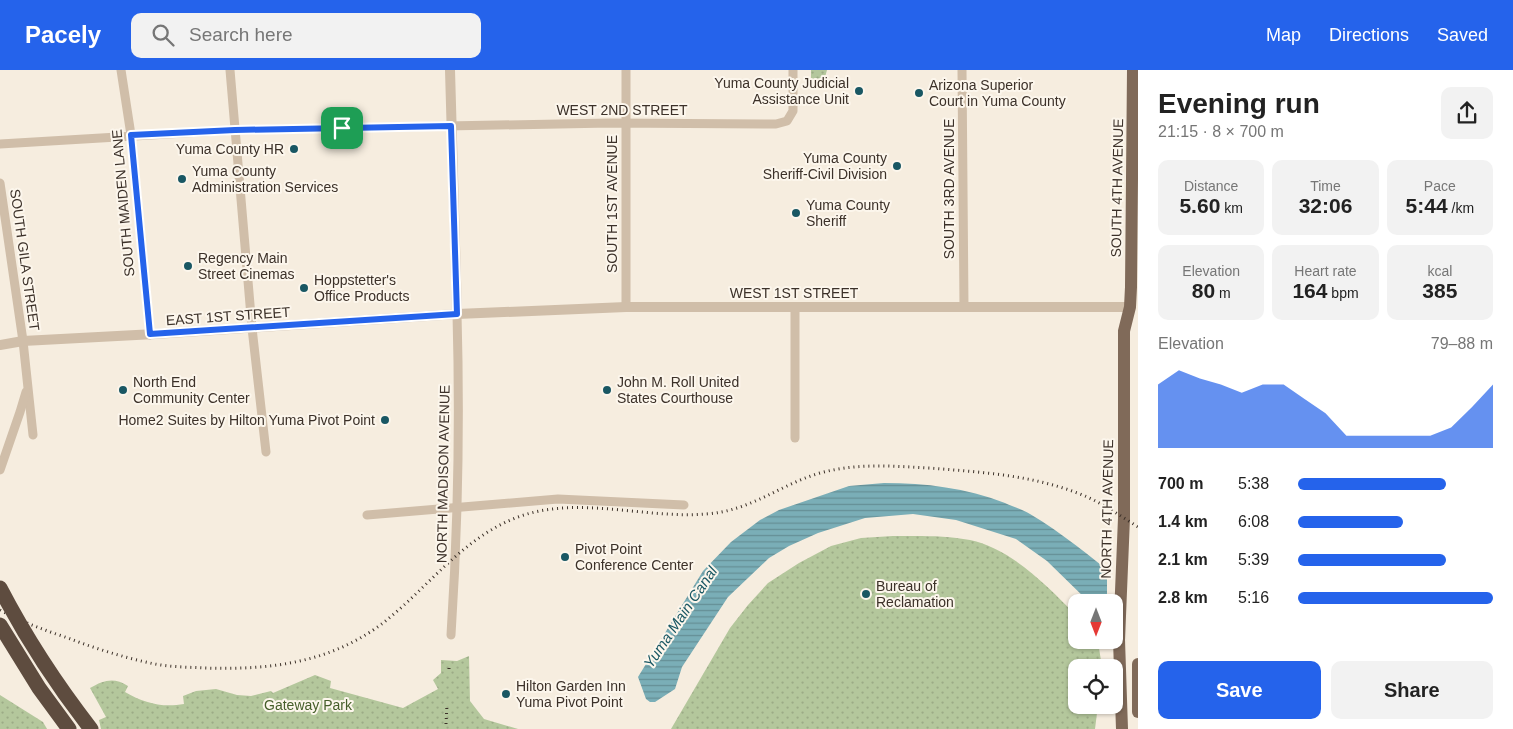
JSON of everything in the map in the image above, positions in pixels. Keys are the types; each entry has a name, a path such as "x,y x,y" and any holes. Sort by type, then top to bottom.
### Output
{"highway":[{"path":"0,588 23,631 45,666 91,729"},
{"path":"0,625 39,688 69,729"}],"main road":[{"name":"SOUTH 4TH AVENUE","path":"1130,307 1133,198 1133,70"},
{"path":"1130,307 1138,322"},
{"name":"NORTH 4TH AVENUE","path":"1122,729 1119,640 1123,526 1124,331 1130,307"},
{"path":"1138,664 1138,712"}],"street":[{"name":"SOUTH MAIDEN LANE","path":"121,70 131,135 150,334"},
{"path":"230,70 252,328 266,452"},
{"path":"450,70 457,314"},
{"name":"SOUTH 1ST AVENUE","path":"626,70 626,307"},
{"name":"WEST 2ND STREET","path":"0,144 235,130 626,123 776,124 787,121 793,111 793,70"},
{"name":"SOUTH 3RD AVENUE","path":"962,70 964,307"},
{"name":"SOUTH GILA STREET","path":"0,184 23,341 33,435"},
{"name":"WEST 1ST STREET","path":"457,314 626,307 1130,307"},
{"path":"795,307 795,438"},
{"name":"EAST 1ST STREET","path":"0,345 23,341 457,314"},
{"name":"NORTH MADISON AVENUE","path":"451,635 458,508 459,409 457,314"},
{"path":"0,470 20,412 27,384"},
{"path":"367,515 558,499 684,505"}],"green space":[{"path":"811,70 827,70 824,89 811,88"},
{"path":"932,536 970,540 1000,551 1028,570 1068,607 1068,649 1099,649 1101,659 1068,659 1068,714 1097,714 1095,729 671,729 730,628 768,583 799,563 831,546 861,538"},
{"name":"Gateway Park","path":"469,656 470,701 484,719 518,729 101,729 99,720 106,717 90,688 104,681 118,681 128,686 125,692 139,699 153,704 176,705 184,704 183,696 196,691 216,689 237,695 251,696 271,691 273,693 315,675 331,681 330,688 403,708 438,689 433,680 441,673 441,660 457,661"},
{"path":"0,695 43,722 47,729 0,729"}],"water":[{"name":"Yuma Main Canal","path":"884,483 930,485 961,490 1005,503 1027,512 1042,521 1120,580 1116,594 1081,594 1047,561 1016,539 956,520 913,514 865,518 818,533 789,546 769,558 728,597 682,667 675,689 655,702 650,702 646,699 638,677 703,571 731,542 760,520 779,510 849,486"}],"pier":[{"path":"1107,566 1138,593 1138,646 1123,634 1123,594 1107,594"}],"railway":[{"path":"0,610 33,626 140,661 183,667 250,668 273,666 317,657 359,639 396,612 461,551 498,526 518,517 564,508 611,509 683,515 722,512 751,503 820,473 861,466 929,468 1025,478 1088,497 1138,527"},
{"path":"446,724 447,704"}],"place":[{"name":"Yuma County Judicial Assistance Unit","path":"859,91"},
{"name":"Arizona Superior Court in Yuma County","path":"919,93"},
{"name":"Yuma County HR","path":"294,149"},
{"name":"Yuma County Sheriff-Civil Division","path":"897,166"},
{"name":"Yuma County Administration Services","path":"182,179"},
{"name":"Yuma County Sheriff","path":"796,213"},
{"name":"Regency Main Street Cinemas","path":"188,266"},
{"name":"Hoppstetter's Office Products","path":"304,288"},
{"name":"North End Community Center","path":"123,390"},
{"name":"John M. Roll United States Courthouse","path":"607,390"},
{"name":"Home2 Suites by Hilton Yuma Pivot Point","path":"385,420"},
{"name":"Pivot Point Conference Center","path":"565,557"},
{"name":"Bureau of Reclamation","path":"866,594"},
{"name":"Hilton Garden Inn Yuma Pivot Point","path":"506,694"}],"route":[{"path":"451,126 457,314 150,334 131,135 235,130 342,128 451,126"}]}
